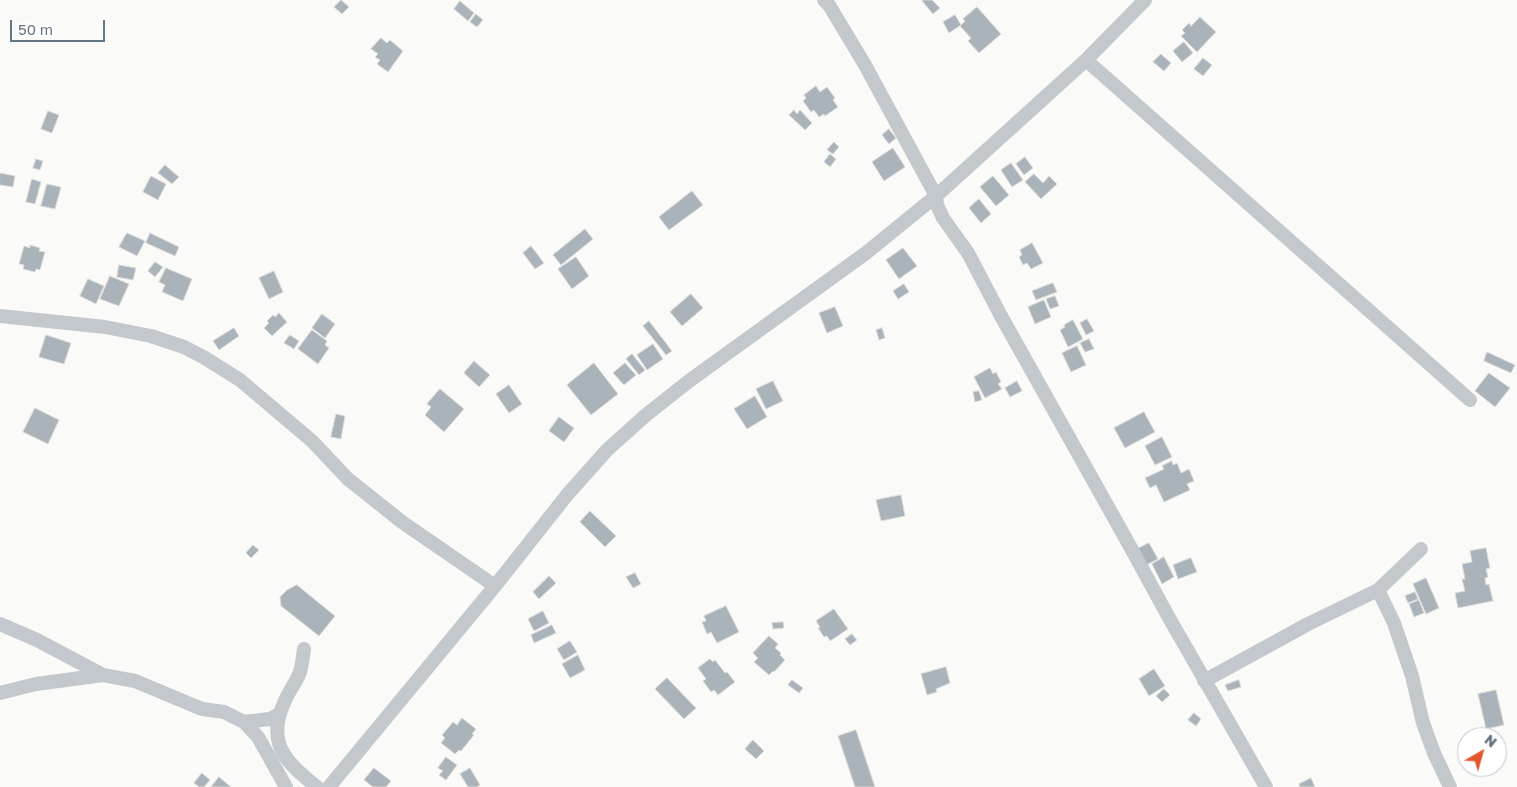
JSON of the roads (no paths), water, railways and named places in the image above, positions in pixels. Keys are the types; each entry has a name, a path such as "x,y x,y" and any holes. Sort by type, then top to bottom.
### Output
{"street":[{"path":"824,0 865,65 936,196 937,205 943,218 968,253 1001,316 1132,548 1204,681 1266,787"},
{"path":"329,787 495,586 567,495 607,450 646,415 716,360 782,315 866,253 936,196 1086,60 1145,0"},
{"path":"1086,60 1470,400"},
{"path":"0,316 105,327 151,336 184,347 205,358 240,380 312,441 348,479 402,522 495,586"},
{"path":"1204,681 1308,624 1378,590 1421,549"},
{"path":"1378,590 1394,623 1412,676 1423,723 1434,753 1450,787"},
{"path":"0,624 37,640 103,675 135,681 202,709 224,712 244,722 258,736 286,787"},
{"path":"304,650 300,671 279,714 276,727 277,740 282,752 305,778 317,787"},
{"path":"0,693 36,684 103,675"},
{"path":"244,722 270,719 279,714"}]}
